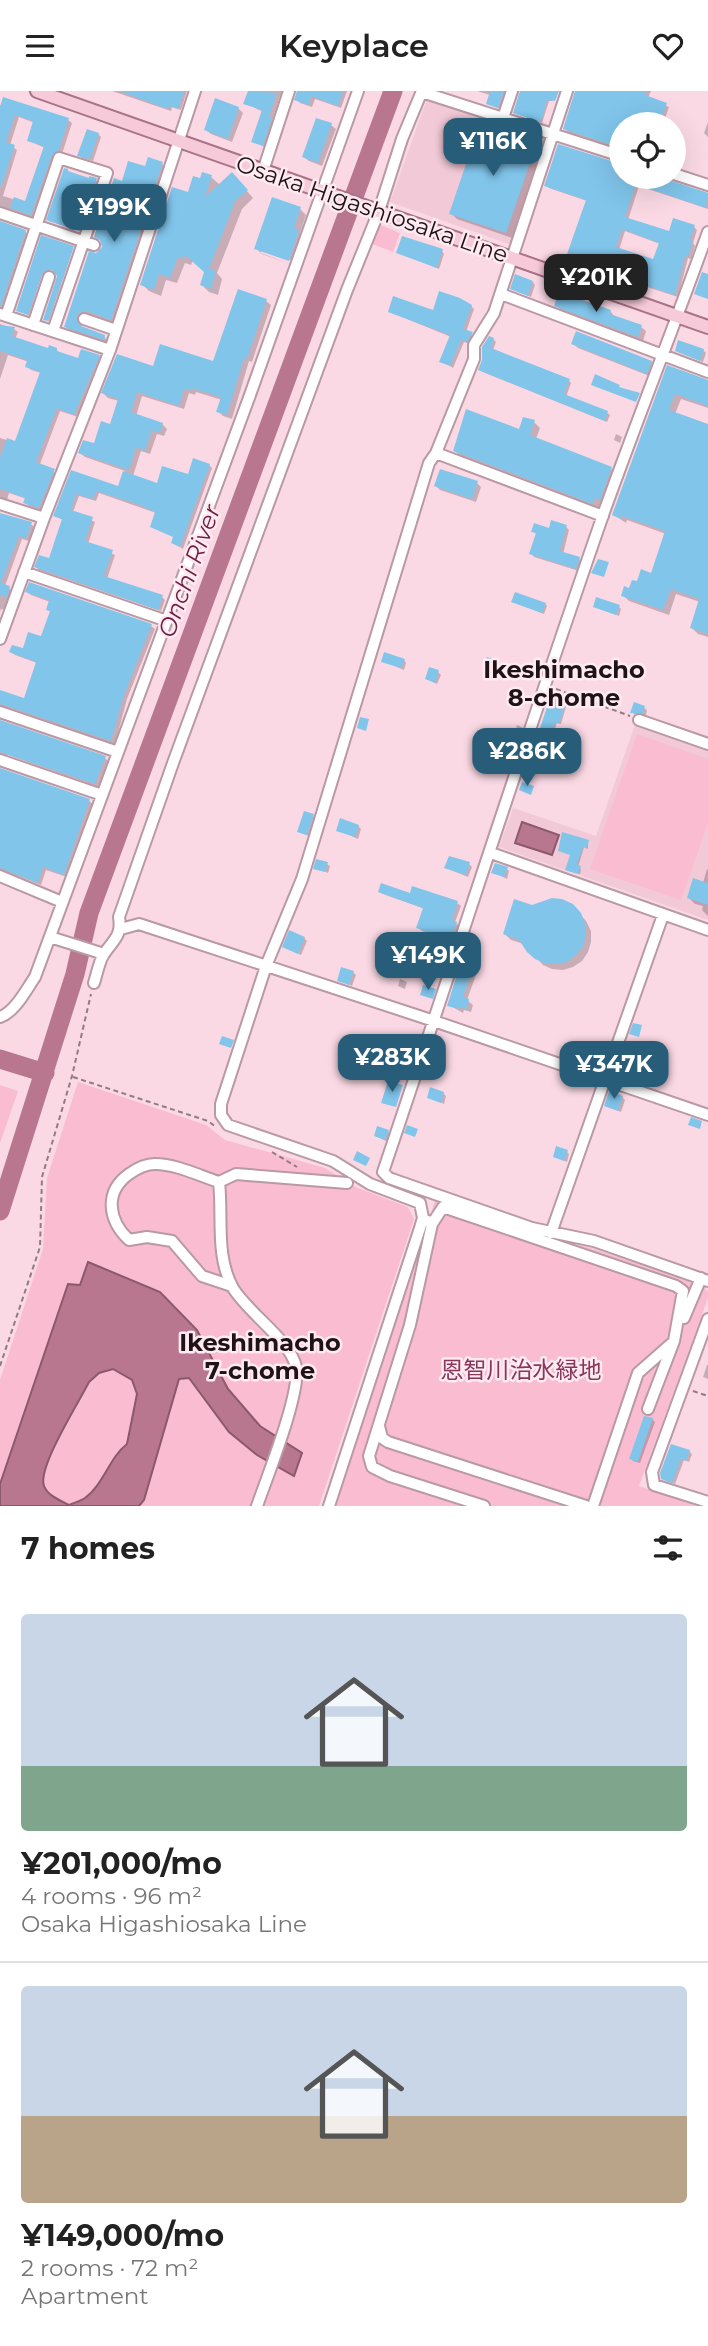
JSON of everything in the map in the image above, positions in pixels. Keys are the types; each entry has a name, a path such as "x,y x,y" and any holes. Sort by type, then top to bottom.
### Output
{"main road":[{"name":"Osaka Higashiosaka Line","path":"37,91 708,327"}],"street":[{"path":"0,639 110,350 195,91"},
{"path":"263,171 288,91"},
{"path":"0,1017 5,1016 16,1004 35,977 324,192 358,91"},
{"path":"121,929 119,916 173,762 422,91 609,152"},
{"path":"503,118 512,91"},
{"path":"484,1506 390,1476 372,1467 369,1456 410,1325 427,1221 420,1203 370,1184 333,1161 228,1125 221,1115 221,1104 265,966 302,879 429,463 436,453 474,359 474,345 494,313 567,91"},
{"path":"53,331 89,243 107,173 59,158 3,315 110,350"},
{"path":"686,178 708,185"},
{"path":"0,213 89,243"},
{"path":"648,1409 674,1341 705,1280 594,1241 551,1233 389,1178 383,1172 603,516 708,232"},
{"path":"33,324 49,277"},
{"path":"500,294 708,372"},
{"path":"84,319 116,330"},
{"path":"436,453 603,516"},
{"path":"0,504 44,518"},
{"path":"24,572 167,621"},
{"path":"0,712 118,752"},
{"path":"639,720 708,744"},
{"path":"0,760 102,795"},
{"path":"491,853 708,930"},
{"path":"0,876 62,902"},
{"path":"551,1233 663,915"},
{"path":"94,982 104,954 121,929 139,924 708,1115"},
{"path":"50,936 104,954"},
{"path":"232,1286 202,1276 172,1241 146,1237 129,1240 117,1225 113,1213 112,1198 116,1186 138,1168 154,1164 177,1168 219,1182 236,1174 347,1183"},
{"path":"219,1182 222,1203 220,1232 232,1286 248,1308 284,1345 296,1368 295,1393 257,1506"},
{"path":"420,1203 435,1193"},
{"path":"329,1506 427,1221 443,1207 676,1286 683,1291 674,1341 638,1373 593,1506"},
{"path":"708,1319 652,1472 654,1485 708,1502"},
{"path":"378,1423 382,1438 388,1442 586,1506"}],"path":[{"path":"545,685 639,720"},
{"path":"0,1366 40,1247 42,1177 72,1076 94,982"},
{"path":"72,1076 208,1121 218,1129"},
{"path":"265,1148 303,1171 303,1180"},
{"path":"682,1388 708,1396"}],"shaded area":[{"path":"427,99 543,136 546,142 512,245 390,202"},
{"path":"635,725 708,750 708,920 499,847 513,808 596,836"},
{"path":"522,822 559,835 552,855 515,843"},
{"path":"88,1262 160,1292 197,1330 228,1389 260,1426 302,1453 294,1476 257,1455 229,1432 189,1378 179,1379 144,1500 139,1506 0,1506 0,1484 68,1284 80,1285","holes":["113,1369 132,1380 137,1394 127,1444 97,1486 85,1498 69,1505 55,1497 44,1486 47,1465 89,1382 99,1373"]}],"green space":[{"path":"378,224 400,233 393,252 370,243"},
{"path":"637,734 708,759 708,823 681,900 590,869"},
{"path":"78,1082 206,1125 225,1140 325,1168 358,1188 408,1207 414,1219 319,1506 0,1506 0,1380 43,1249 47,1178"},
{"path":"0,1085 18,1091 0,1143"},
{"name":"恩智川治水緑地","path":"435,1201 702,1285 708,1292 708,1298 639,1486 697,1506 336,1506"}],"building":[{"path":"119,91 184,91 178,109 169,106 168,109"},
{"path":"248,91 277,93 263,146 251,142 262,110 243,104"},
{"path":"297,91 343,91 338,106 311,96 309,105 294,100"},
{"path":"490,91 504,91 498,108 486,104"},
{"path":"520,91 559,91 555,101 547,100 541,122 513,113"},
{"path":"575,91 647,91 645,95 667,103 664,112 609,112 609,144 563,129"},
{"path":"3,97 69,118 59,150 52,155 31,215 10,208 14,197 25,201 44,146 27,141 33,121 15,115 6,142 15,145 0,185 0,107"},
{"path":"215,98 239,107 228,139 204,130"},
{"path":"316,118 332,123 318,163 302,157"},
{"path":"480,123 537,142 506,233 449,214"},
{"path":"87,129 99,133 90,159 77,156"},
{"path":"558,144 609,160 609,189 634,189 625,217 669,231 673,218 695,225 690,240 693,241 688,257 685,256 675,295 566,257 586,200 544,186","holes":["622,229 659,243 653,259 616,247"]},
{"path":"148,157 163,162 111,320 86,311 76,317 81,326 105,335 104,340 64,327 89,251 96,253 102,247 100,240 94,237 114,178 122,181 128,161 145,166"},
{"path":"64,168 89,178 97,178 79,231 46,220"},
{"path":"202,172 212,175 205,197 232,172 248,190 235,201 209,269 216,271 211,289 200,285 204,272 185,255 184,259 178,257 170,278 159,274 154,290 140,285 172,187 188,192 193,176 200,178"},
{"path":"686,186 708,193 706,208 651,189 686,189"},
{"path":"272,197 301,207 294,228 299,230 289,261 254,249"},
{"path":"0,221 26,230 1,306 0,305"},
{"path":"41,235 74,246 48,321 43,320 57,276 51,269 42,274 28,315 16,311"},
{"path":"402,236 443,249 437,268 396,253"},
{"path":"702,272 708,274 708,299 694,294"},
{"path":"515,274 533,281 528,296 510,289"},
{"path":"238,289 267,299 247,359 244,358 227,415 216,412 221,397 191,388 190,391 184,389 179,406 137,392 131,412 163,423 160,433 152,430 145,451 136,447 129,470 78,453 83,440 94,443 101,421 110,424 118,399 101,393 117,354 153,366 160,344 213,361"},
{"path":"439,291 472,305 463,329 473,332 467,342 461,340 450,366 439,362 450,335 388,312 393,296 433,310"},
{"path":"559,292 611,310 610,314 642,325 638,337 554,306"},
{"path":"0,325 15,327 12,336 48,348 49,345 57,348 57,351 78,358 81,349 100,355 74,415 57,408 36,462 55,469 39,508 23,503 25,498 0,489 0,457 7,438 15,441 40,372 25,367 27,360 0,351"},
{"path":"576,331 652,361 647,374 571,344"},
{"path":"489,336 494,338 491,348 570,379 564,394 608,411 605,421 478,370 482,360 482,347"},
{"path":"678,340 704,349 700,361 675,351"},
{"path":"667,365 708,380 708,406 675,394 669,410 708,424 708,634 690,628 699,599 671,589 663,610 621,596 624,586 629,588 632,580 637,581 641,569 651,573 665,531 612,515"},
{"path":"595,374 620,385 619,387 640,393 636,402 591,385"},
{"path":"466,409 519,429 523,417 535,420 530,435 612,467 600,500 595,498 593,504 453,451"},
{"path":"193,458 210,464 180,547 171,543 173,537 150,527 155,512 137,504 96,491 93,499 76,494 71,510 93,517 85,541 113,550 104,576 163,595 158,610 34,567 39,555 49,558 62,519 53,516 71,470 118,486 123,471 157,483 162,466 188,474"},
{"path":"440,469 478,481 472,499 434,486"},
{"path":"0,513 32,522 26,539 19,536 1,583 10,586 7,597 0,595"},
{"path":"551,520 567,525 560,551 580,557 576,569 529,554 536,533 531,532 534,523 549,528"},
{"path":"598,559 609,562 604,577 591,573"},
{"path":"29,582 152,624 124,695 111,741 0,704 0,690 24,698 36,662 9,652 12,645 23,648 28,632 41,636 50,611 46,610 49,600 25,592"},
{"path":"515,592 546,603 542,613 511,602"},
{"path":"596,597 620,605 616,615 593,607"},
{"path":"384,652 405,659 401,668 381,662"},
{"path":"487,657 499,661 497,668 485,665"},
{"path":"429,667 439,670 435,683 425,679"},
{"path":"552,692 568,697 559,724 555,722 550,738 538,734"},
{"path":"634,702 645,706 643,713 630,713"},
{"path":"360,717 369,719 366,731 357,728"},
{"path":"0,720 106,756 95,784 0,752"},
{"path":"0,768 90,799 64,875 43,867 38,883 0,868"},
{"path":"522,782 534,786 531,795 519,790"},
{"path":"304,811 314,814 307,835 297,832"},
{"path":"340,818 359,825 355,837 336,831"},
{"path":"562,832 589,840 587,848 583,847 577,865 581,866 578,874 565,870 570,855 558,851"},
{"path":"449,856 470,862 466,875 444,868"},
{"path":"316,859 328,862 325,872 313,869"},
{"path":"495,863 508,867 504,877 491,873"},
{"path":"693,878 708,883 708,905 687,898"},
{"path":"381,883 410,893 412,886 458,901 452,920 457,922 451,939 416,928 423,908 378,892"},
{"path":"552,898 573,904 581,913 586,935 583,946 576,955 567,962 556,964 535,959 519,940 503,934 514,899 532,905"},
{"path":"289,930 305,937 298,954 282,947"},
{"path":"461,962 473,966 463,997 469,999 467,1009 447,1006"},
{"path":"341,967 354,971 349,985 337,981"},
{"path":"423,985 436,989 433,999 420,995"},
{"path":"633,1023 642,1025 639,1037 629,1034"},
{"path":"222,1036 234,1040 231,1048 219,1044"},
{"path":"388,1081 403,1085 396,1107 381,1103"},
{"path":"430,1087 444,1092 441,1103 427,1098"},
{"path":"609,1091 623,1096 618,1111 604,1106"},
{"path":"691,1117 702,1121 700,1129 688,1125"},
{"path":"407,1125 418,1129 415,1137 404,1133"},
{"path":"377,1126 389,1130 385,1140 374,1136"},
{"path":"556,1146 568,1150 564,1161 553,1157"},
{"path":"357,1151 370,1158 366,1166 353,1160"},
{"path":"644,1416 653,1418 638,1462 629,1459"},
{"path":"671,1444 690,1450 686,1461 681,1459 672,1483 661,1479 660,1473"}],"waterway":[{"name":"Onchi River","path":"0,1211 75,974 89,913 393,91"},
{"path":"0,1059 45,1073"}],"district":[{"name":"Ikeshimacho 8-chome","path":"564,683"},
{"name":"Ikeshimacho 7-chome","path":"260,1356"}]}
